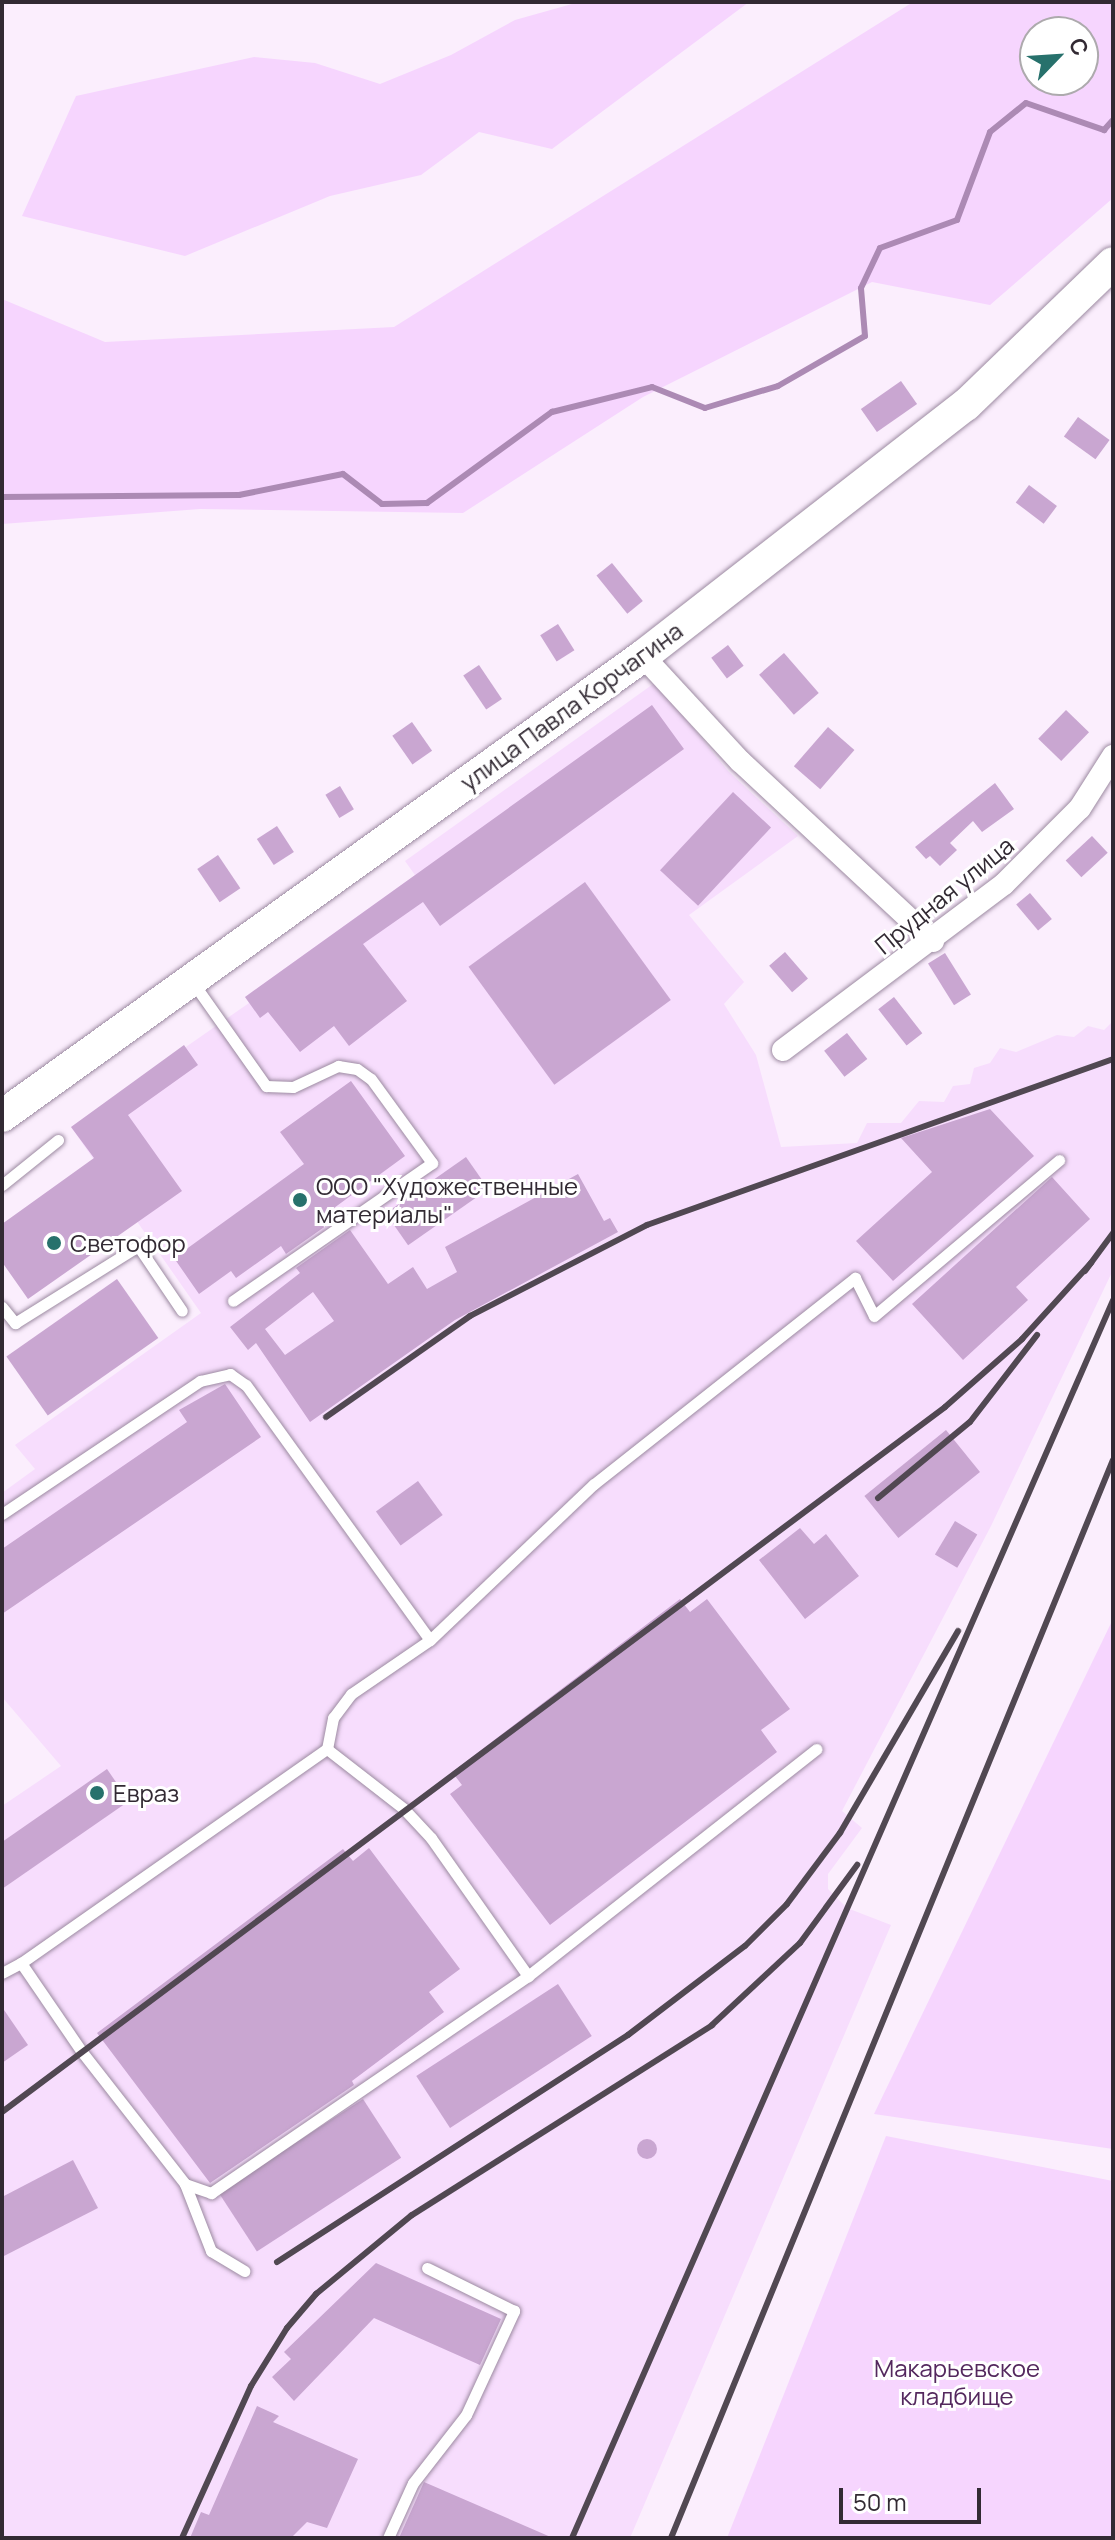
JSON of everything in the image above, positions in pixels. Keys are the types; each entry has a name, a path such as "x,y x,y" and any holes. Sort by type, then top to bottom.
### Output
{"main road":[{"name":"улица Павла Корчагина","path":"2,1116 643,656 966,405 1113,263"}],"street":[{"path":"643,656 740,761 933,941"},
{"name":"Прудная улица","path":"783,1050 933,941 1057,834 1113,756"}],"lane":[{"path":"191,980 266,1086 293,1087 338,1066 357,1069 371,1079 432,1163 233,1301"},
{"path":"2,1185 58,1140"},
{"path":"2,1973 21,1963 327,1749 333,1718 351,1694 430,1640 594,1484 855,1278 874,1316 1059,1160"},
{"path":"2,1331 138,1246 182,1311"},
{"path":"2,1307 15,1323"},
{"path":"2,1514 200,1381 230,1374 246,1385 430,1640"},
{"path":"327,1749 404,1809 431,1838 528,1976"},
{"path":"185,2184 211,2193 528,1976 816,1749"},
{"path":"21,1963 82,2052 185,2184 211,2251 244,2271"},
{"path":"388,2538 413,2483 466,2415 514,2311 427,2268"}],"shaded area":[{"path":"656,682 728,771 798,836 689,915 744,982 724,1004 756,1055 781,1147 857,1143 867,1123 901,1123 919,1101 944,1102 953,1086 970,1084 974,1068 990,1063 1000,1048 1016,1052 1057,1035 1074,1037 1088,1026 1104,1030 1113,1021 1113,1270 991,1526 842,1811 862,1828 828,1874 828,1889 847,1908 891,1925 630,2538 2,2538 2,1806 61,1766 2,1697 2,1493 35,1469 15,1445 201,1313 71,1127 249,1003 245,997 415,875 405,861"}],"green space":[{"path":"579,2 749,2 552,149 479,132 421,175 330,196 185,256 22,216 76,96 254,57 315,63 380,84 451,55 515,20"},
{"path":"913,2 1113,2 1113,198 990,305 872,282 643,397 463,513 200,509 2,524 2,299 105,342 394,327"},
{"path":"1113,1619 1113,2149 874,2114"},
{"name":"Макарьевское кладбище","path":"886,2136 1113,2181 1113,2538 727,2538"}],"building":[{"path":"901,381 917,404 877,432 861,409"},
{"path":"1078,417 1110,440 1095,459 1064,436"},
{"path":"1029,485 1057,506 1044,524 1016,503"},
{"path":"612,563 643,601 627,614 596,576"},
{"path":"558,624 574,650 557,661 540,635"},
{"path":"728,645 744,666 727,678 711,658"},
{"path":"784,653 819,693 794,715 759,675"},
{"path":"479,665 502,699 486,710 463,676"},
{"path":"652,705 684,749 440,926 423,902 363,944 407,1001 349,1046 334,1026 300,1052 268,1012 260,1018 245,997"},
{"path":"1066,710 1089,732 1061,761 1038,739"},
{"path":"412,722 432,751 412,764 392,736"},
{"path":"828,727 854,750 820,789 794,766"},
{"path":"995,783 1014,809 982,832 973,821 950,843 957,850 940,866 930,856 926,859 915,847"},
{"path":"340,786 354,809 339,818 325,795"},
{"path":"733,792 771,827 698,906 660,870"},
{"path":"277,826 294,852 274,865 257,839"},
{"path":"1092,836 1108,853 1081,877 1066,861"},
{"path":"218,855 240,888 220,902 197,869"},
{"path":"585,882 671,1000 554,1085 469,967"},
{"path":"1030,893 1052,919 1038,931 1016,905"},
{"path":"785,952 808,978 792,992 769,966"},
{"path":"945,953 971,995 954,1005 928,964"},
{"path":"894,997 922,1033 907,1046 878,1009"},
{"path":"847,1033 867,1059 844,1077 824,1051"},
{"path":"184,1045 198,1065 128,1115 182,1191 28,1299 2,1262 2,1224 94,1158 71,1127"},
{"name":"ООО \"Художественные материалы\"","path":"351,1081 405,1156 334,1208 340,1216 286,1254 281,1246 236,1278 231,1271 199,1294 174,1258 304,1164 280,1132"},
{"path":"990,1109 1034,1156 893,1281 856,1241 932,1172 901,1138"},
{"path":"466,1157 488,1189 408,1245 386,1213"},
{"path":"578,1174 604,1221 610,1218 618,1232 455,1320 310,1422 256,1343 248,1350 230,1327 300,1273 296,1268 350,1230 388,1284 413,1267 427,1289 457,1272 445,1247","holes":["313,1292 334,1321 285,1355 265,1329"]},
{"path":"1052,1177 1090,1219 1016,1287 1028,1300 963,1360 912,1304"},
{"path":"117,1279 158,1338 48,1415 6,1356"},
{"path":"225,1384 261,1437 2,1614 2,1549 187,1422 179,1410"},
{"path":"946,1430 980,1472 898,1538 864,1496"},
{"path":"418,1481 443,1515 401,1546 376,1512"},
{"path":"955,1521 977,1534 957,1568 935,1554"},
{"path":"800,1528 814,1544 826,1534 859,1576 805,1619 759,1560"},
{"path":"680,1599 690,1612 707,1599 790,1709 761,1730 777,1752 550,1925 450,1794 462,1785 452,1772"},
{"path":"107,1769 129,1801 2,1889 2,1842"},
{"path":"369,1848 460,1969 429,1992 444,2012 352,2081 354,2085 210,2183 97,2033 343,1849 353,1861"},
{"path":"558,1984 592,2036 450,2128 416,2076"},
{"path":"2,2007 28,2045 2,2063"},
{"path":"363,2099 401,2158 257,2251 219,2193"},
{"path":"647,2139 654,2142 657,2149 654,2156 647,2159 640,2156 637,2149 640,2142"},
{"path":"73,2160 98,2208 2,2257 2,2197"},
{"path":"376,2263 501,2319 480,2365 374,2318 294,2401 272,2377 291,2359 284,2352"},
{"path":"257,2406 279,2416 273,2422 358,2459 327,2528 307,2522 291,2538 190,2538 201,2512 209,2515"},
{"path":"424,2482 553,2538 399,2538"}],"waterway":[{"path":"2,497 239,495 343,474 382,504 427,503 552,412 652,387 705,408 778,386 865,336 861,288 880,248 957,220 990,132 1026,103 1104,130 1113,120"}],"railway":[{"path":"326,1417 470,1316 647,1225 1113,1059"},
{"path":"1085,1271 1113,1233"},
{"path":"2,2112 945,1407 1022,1339 1091,1263"},
{"path":"572,2538 1113,1300"},
{"path":"878,1498 970,1422 1037,1335"},
{"path":"671,2538 1113,1460"},
{"path":"277,2262 628,2035 745,1946 787,1904 840,1833 958,1631"},
{"path":"182,2538 251,2386 287,2328 316,2294 412,2215 712,2025 800,1943 857,1865"}],"place":[{"name":"ООО \"Художественные материалы\"","path":"300,1200"},
{"name":"Светофор","path":"54,1243"},
{"name":"Евраз","path":"97,1793"}]}
